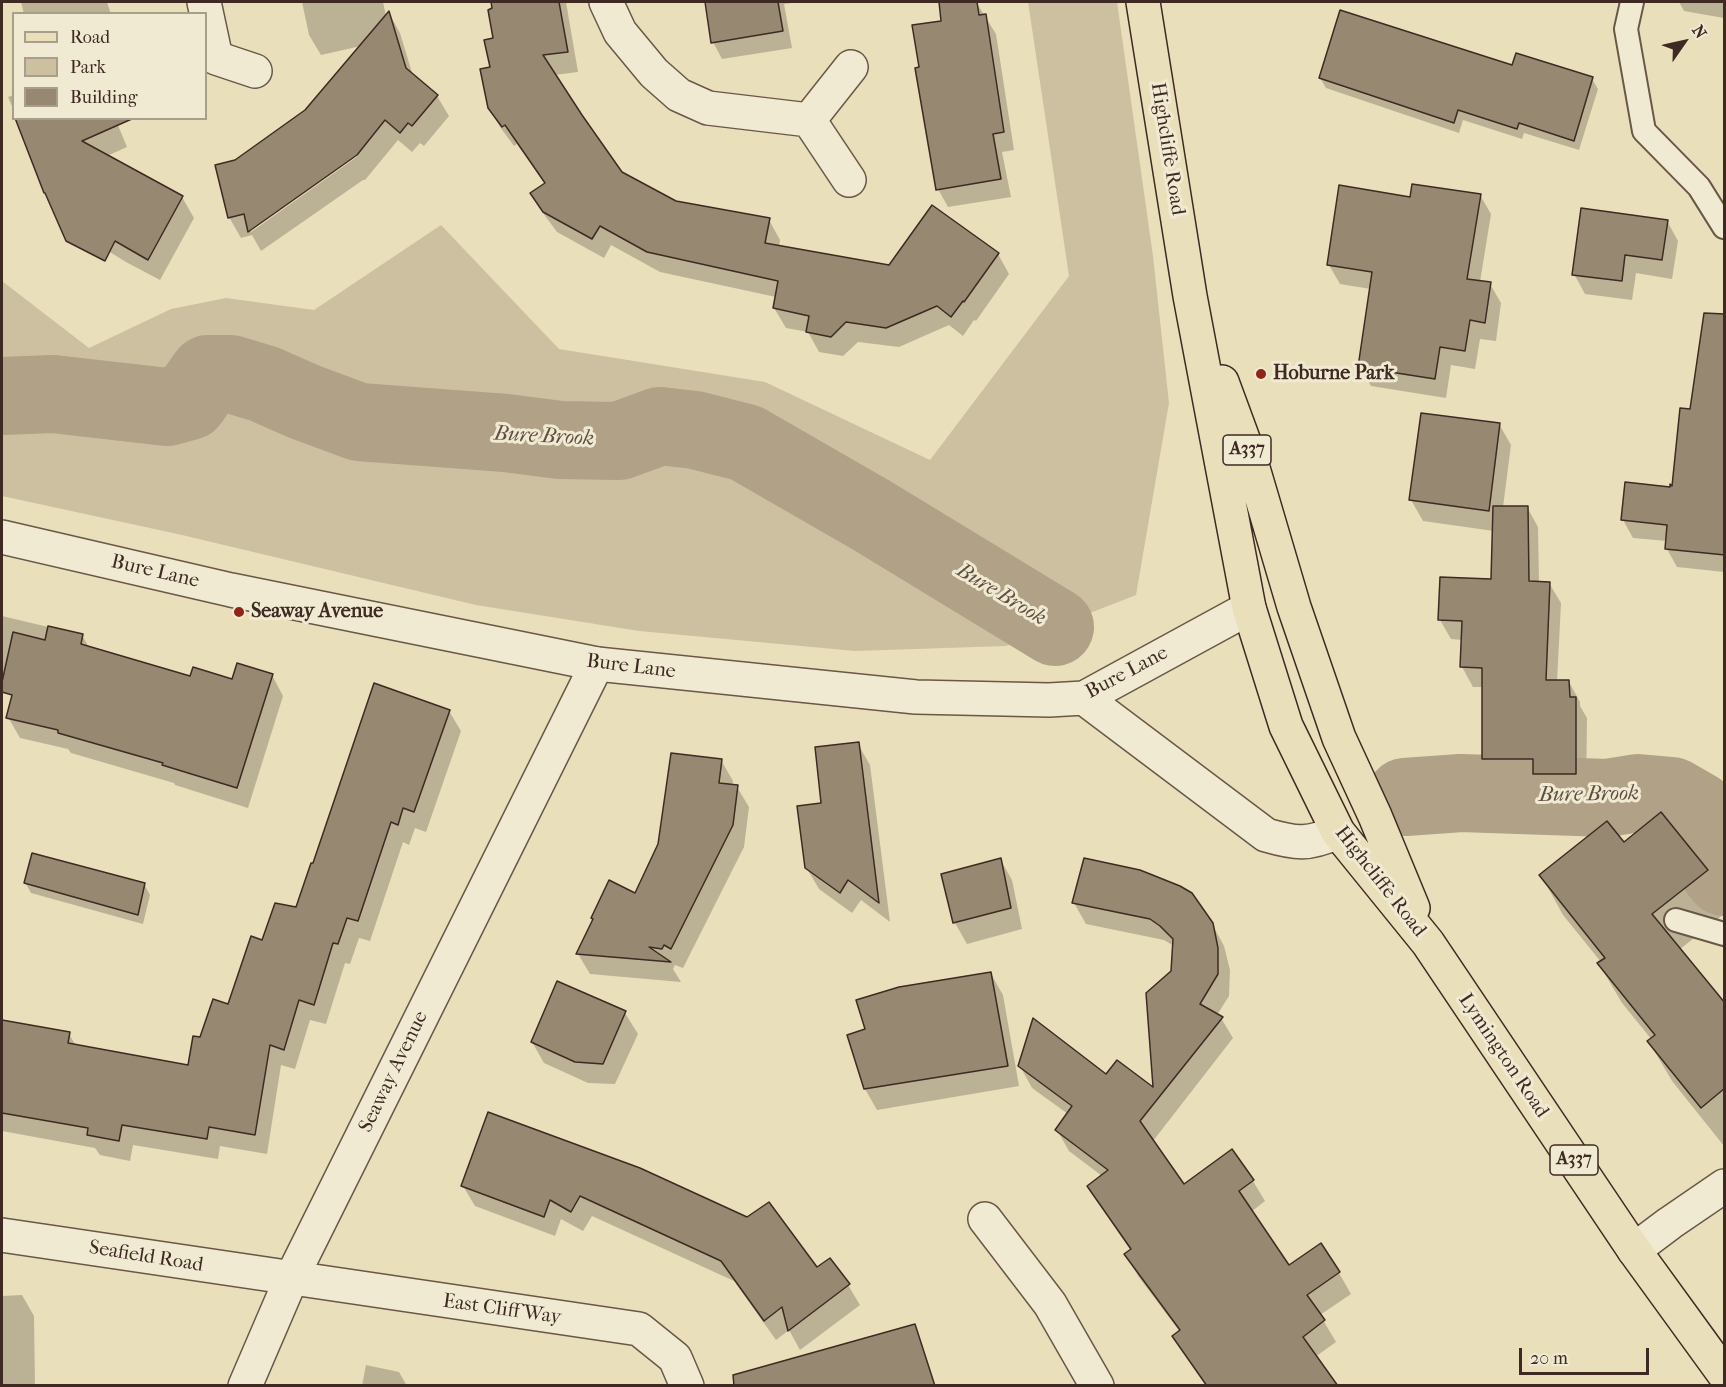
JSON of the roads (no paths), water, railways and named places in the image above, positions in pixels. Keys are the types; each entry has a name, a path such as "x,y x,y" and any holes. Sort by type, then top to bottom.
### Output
{"main road":[{"name":"Highcliffe Road","path":"1143,2 1190,296 1250,608 1286,726 1338,832 1428,943"},
{"name":"Highcliffe Road","path":"1190,296 1250,458 1294,607 1339,738 1375,816 1428,943"},
{"path":"1250,608 1294,607"},
{"path":"1338,832 1375,816"},
{"name":"Lymington Road","path":"1428,943 1634,1250 1725,1374"}],"street":[{"path":"606,2 620,32 654,73 679,95 708,108 809,120 849,180"},
{"path":"207,27 211,61 255,71"},
{"path":"809,120 851,67"},
{"name":"Bure Lane","path":"2,537 231,590 597,664 916,697 1048,700 1084,698 1250,608"},
{"name":"Seaway Avenue","path":"244,1386 291,1279 597,664"},
{"path":"1084,698 1266,836 1291,843 1313,842 1338,832"},
{"path":"1634,1250 1725,1186"},
{"path":"985,1219 1050,1304 1097,1386"},
{"name":"Seafield Road","path":"2,1235 291,1279"},
{"name":"East Cliff Way","path":"291,1279 639,1329 675,1358 687,1386"}],"lane":[{"path":"1632,2 1626,29 1644,131 1699,187 1725,226"},
{"path":"1676,920 1725,934"}],"waterway":[{"name":"Bure Brook","path":"2,396 53,394 167,407 189,401 208,374 231,374 264,384 359,422 506,433 560,440 619,441 660,426 695,430 746,443 871,515 1055,627"},
{"name":"Bure Brook","path":"1405,797 1461,793 1607,798 1638,793 1672,796 1698,811 1710,854 1724,877"}],"place":[{"name":"Hoburne Park","path":"1261,374"},
{"name":"Seaway Avenue","path":"239,612"}]}
